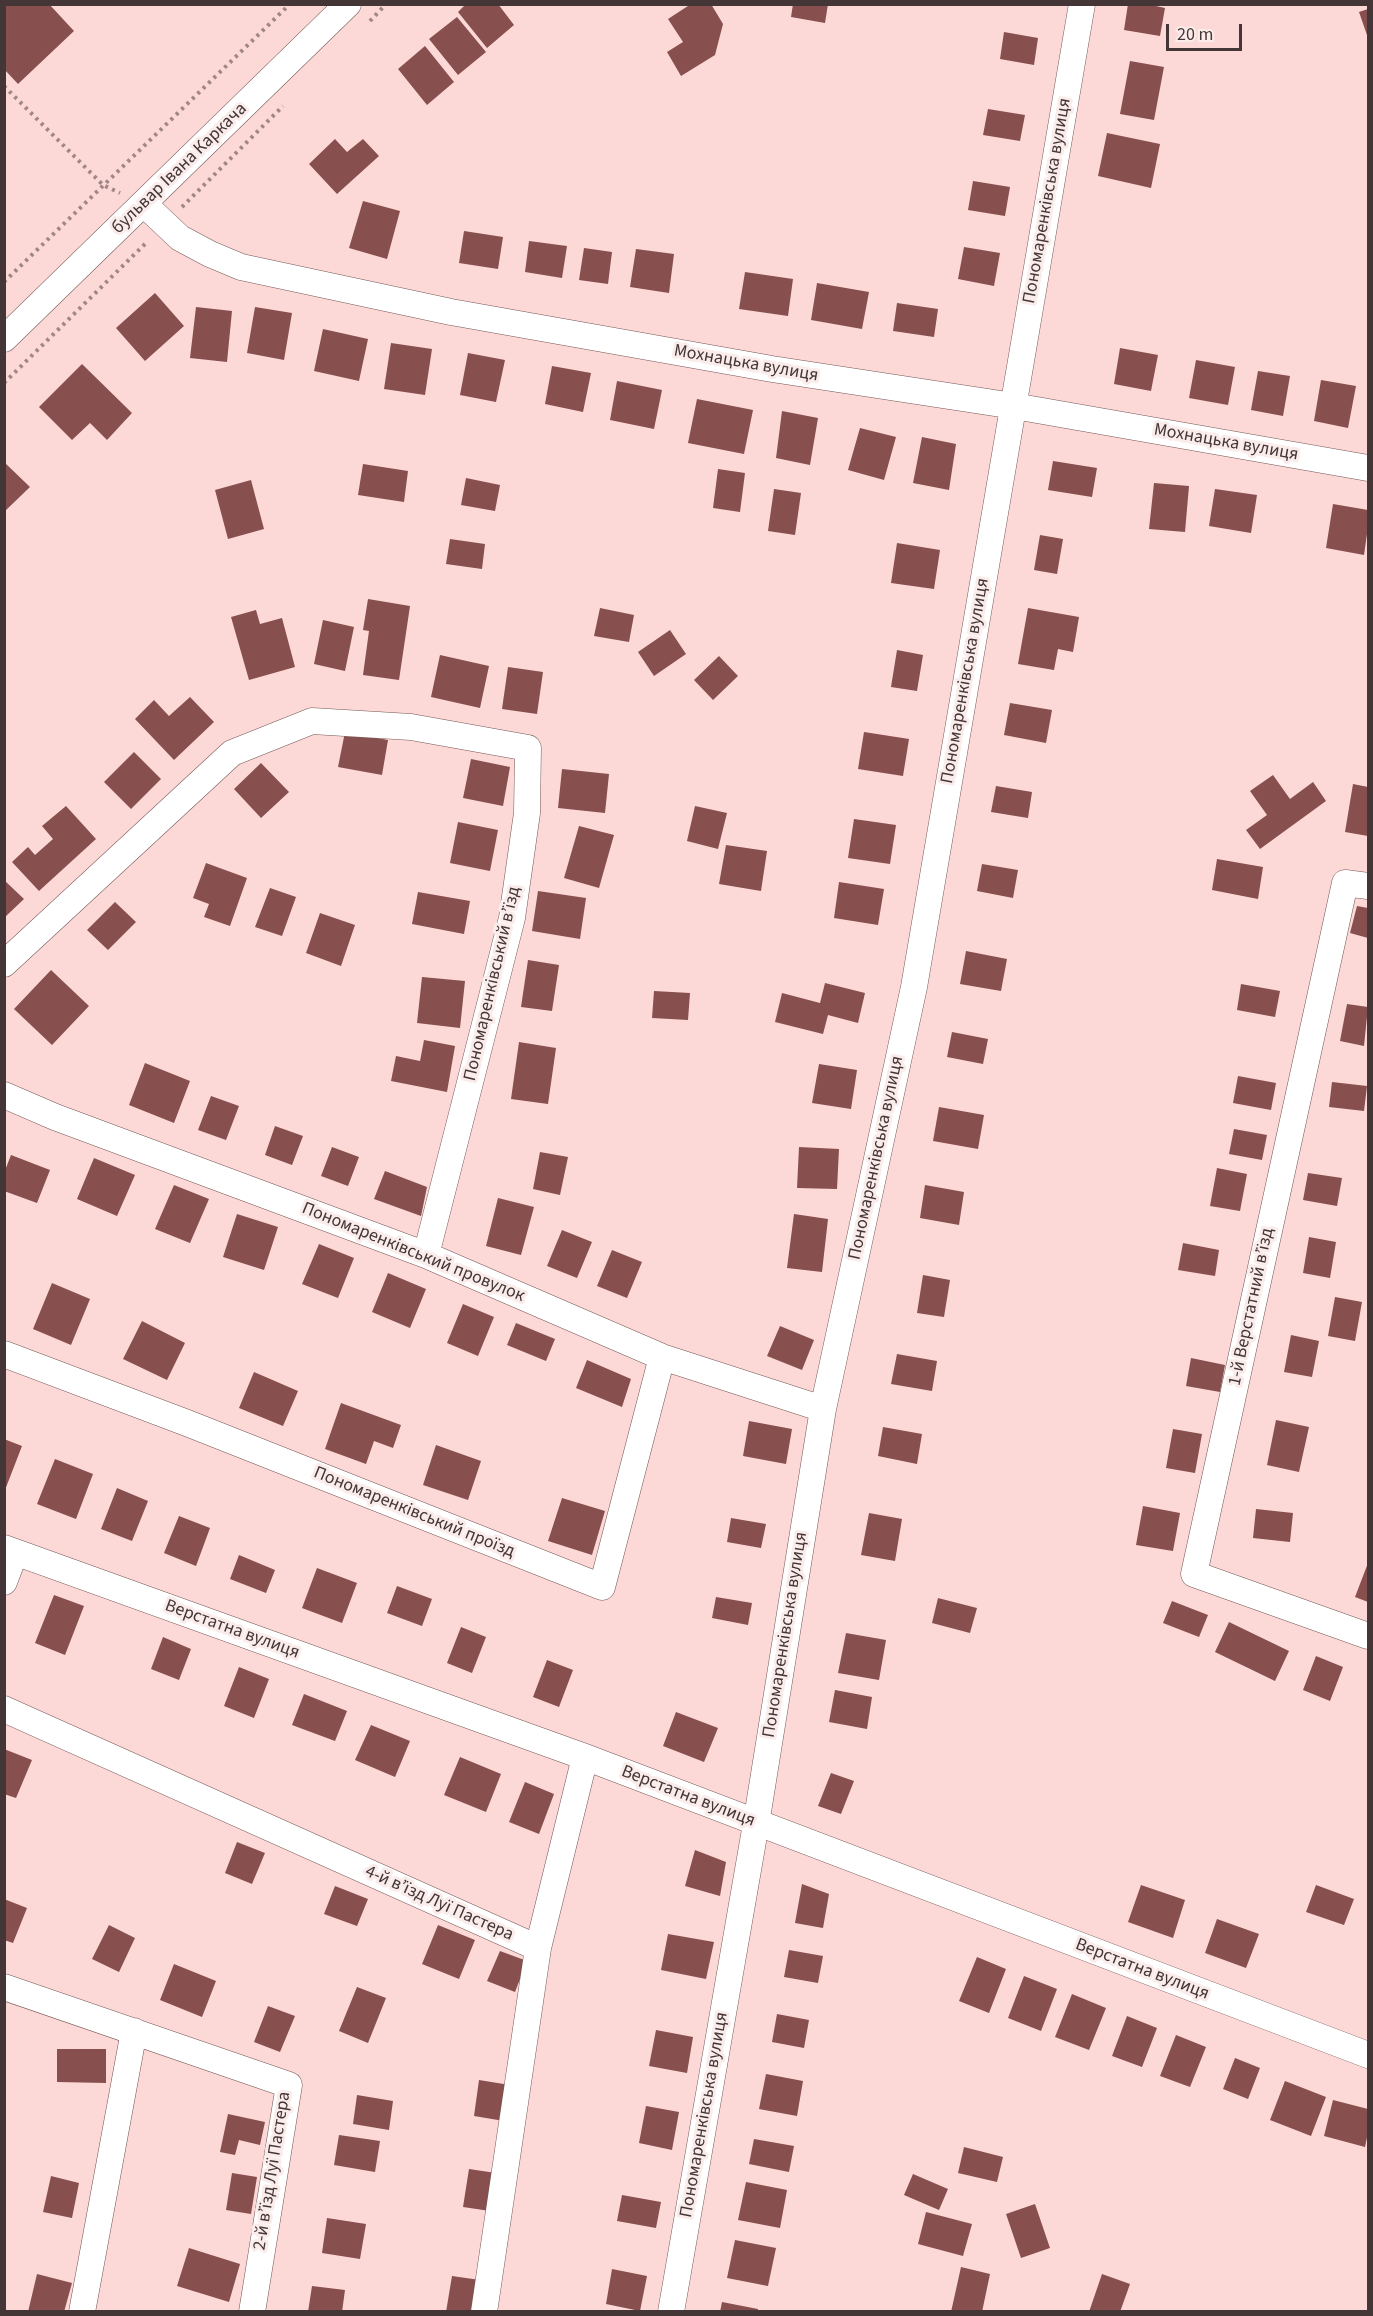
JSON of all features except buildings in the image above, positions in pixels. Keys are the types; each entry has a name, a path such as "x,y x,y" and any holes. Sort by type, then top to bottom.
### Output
{"street":[{"name":"бульвар Івана Каркача","path":"7,333 145,205 348,4"},
{"name":"Пономаренківська вулиця","path":"671,2312 756,1824 823,1409 914,987 1082,4"},
{"name":"Мохнацька вулиця","path":"145,205 180,238 210,255 241,267 451,312 772,369 1014,406 1368,468"},
{"name":"Пономаренківський в’їзд","path":"4,964 232,753 312,721 411,727 528,748 527,813 512,918 426,1255"},
{"name":"1-й Верстатний в’їзд","path":"1368,886 1344,883 1194,1574 1368,1636"},
{"name":"Пономаренківський провулок","path":"4,1095 55,1117 426,1255 662,1357 823,1409"},
{"name":"Пономаренківський проїзд","path":"4,1354 187,1423 602,1587 662,1357"},
{"name":"Верстатна вулиця","path":"10,1550 585,1757 1368,2055"},
{"path":"4,1582 10,1550"},
{"name":"4-й в’їзд Луї Пастера","path":"4,1709 538,1948"},
{"path":"484,2312 538,1948 585,1757"},
{"name":"2-й в’їзд Луї Пастера","path":"4,1987 289,2085 252,2312"},
{"path":"82,2312 134,2031"}],"path":[{"path":"4,282 290,4"},
{"path":"369,21 386,4"},
{"path":"4,86 104,185 145,205"},
{"path":"4,383 284,106"}]}
